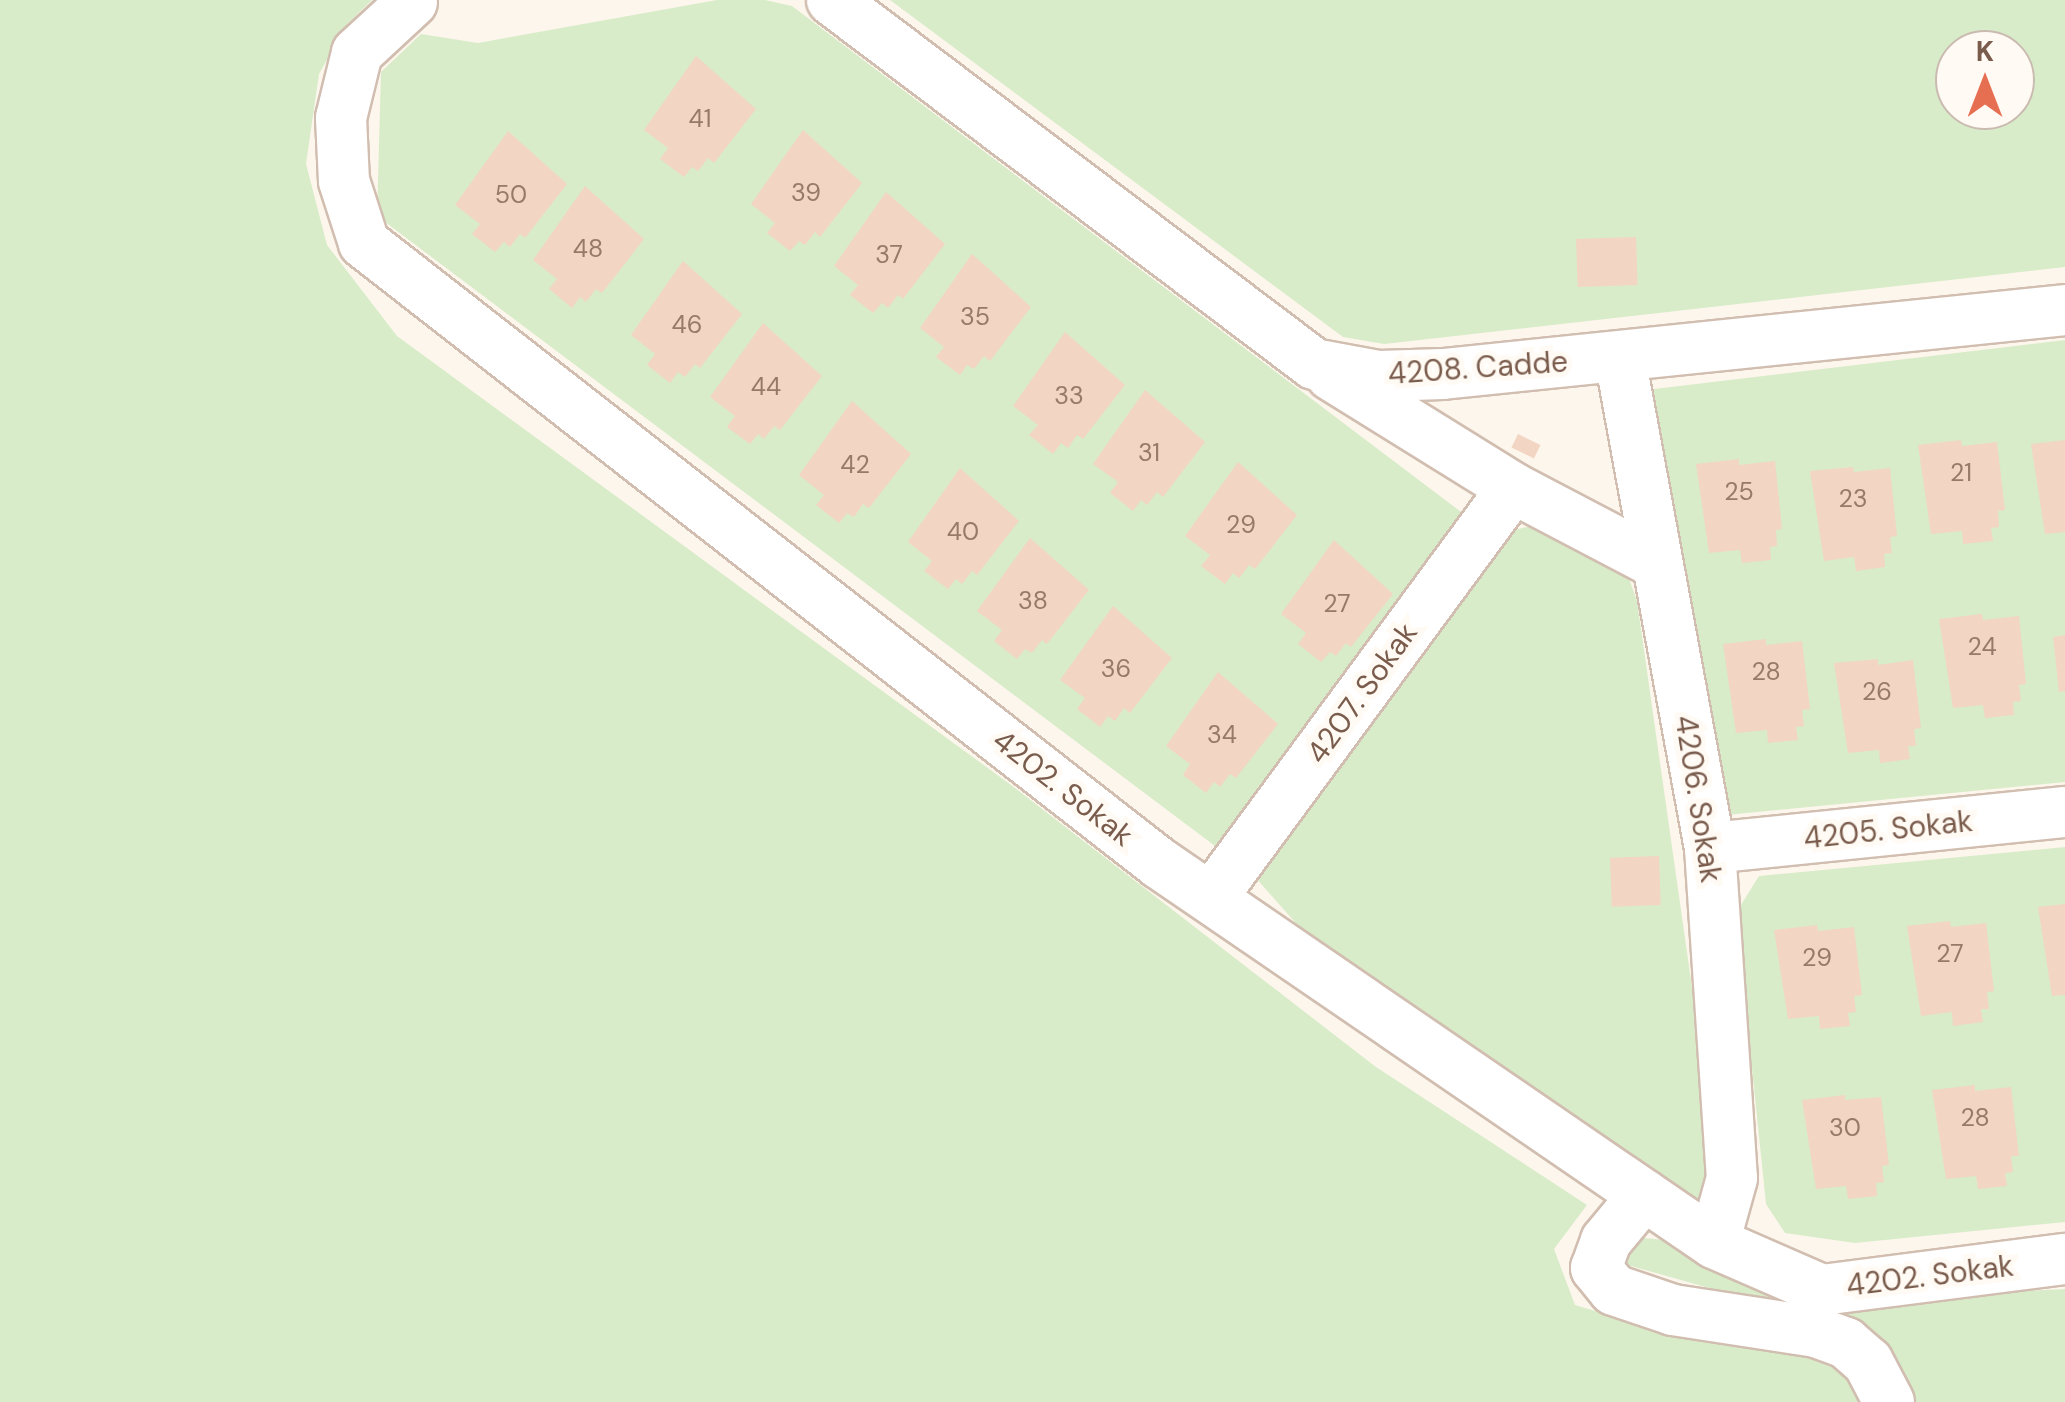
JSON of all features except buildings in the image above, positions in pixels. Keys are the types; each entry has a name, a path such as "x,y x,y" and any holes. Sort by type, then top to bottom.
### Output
{"street":[{"name":"4208. Cadde","path":"832,0 1314,364 1379,376 1620,358 2065,310"},
{"name":"4202. Sokak","path":"418,1 357,53 342,118 344,181 364,243 1159,863 1714,1243 1822,1290 2065,1259"},
{"name":"4206. Sokak","path":"1620,358 1710,848 1732,1178 1714,1243"},
{"path":"1314,364 1512,488 1656,564"},
{"name":"4207. Sokak","path":"1211,898 1512,488"},
{"name":"4205. Sokak","path":"1710,848 2065,812"},
{"path":"1644,1195 1606,1241 1596,1268 1614,1290 1673,1310 1816,1332 1846,1343 1868,1362 1889,1402"}],"green space":[{"path":"0,0 372,0 347,24 319,74 306,164 327,245 397,336 1011,785 1376,1067 1587,1205 1554,1249 1575,1305 1696,1341 1797,1350 1863,1380 1871,1402 0,1402"},
{"path":"717,0 765,0 792,6 1469,518 1219,849 377,216 381,72 421,34 478,43"},
{"path":"890,0 2065,0 2065,267 1384,344 1343,337"},
{"path":"2065,340 2065,782 1726,815 1646,390"},
{"path":"1534,525 1627,573 1637,601 1707,1093 1707,1208 1309,938 1255,877 1515,530"},
{"path":"2065,847 2065,1222 1855,1243 1785,1233 1766,1204 1736,913 1759,876"},
{"path":"1633,1237 1665,1240 1765,1282 1922,1295 2065,1289 2065,1402 1915,1402 1889,1351 1741,1297 1624,1264"}]}
